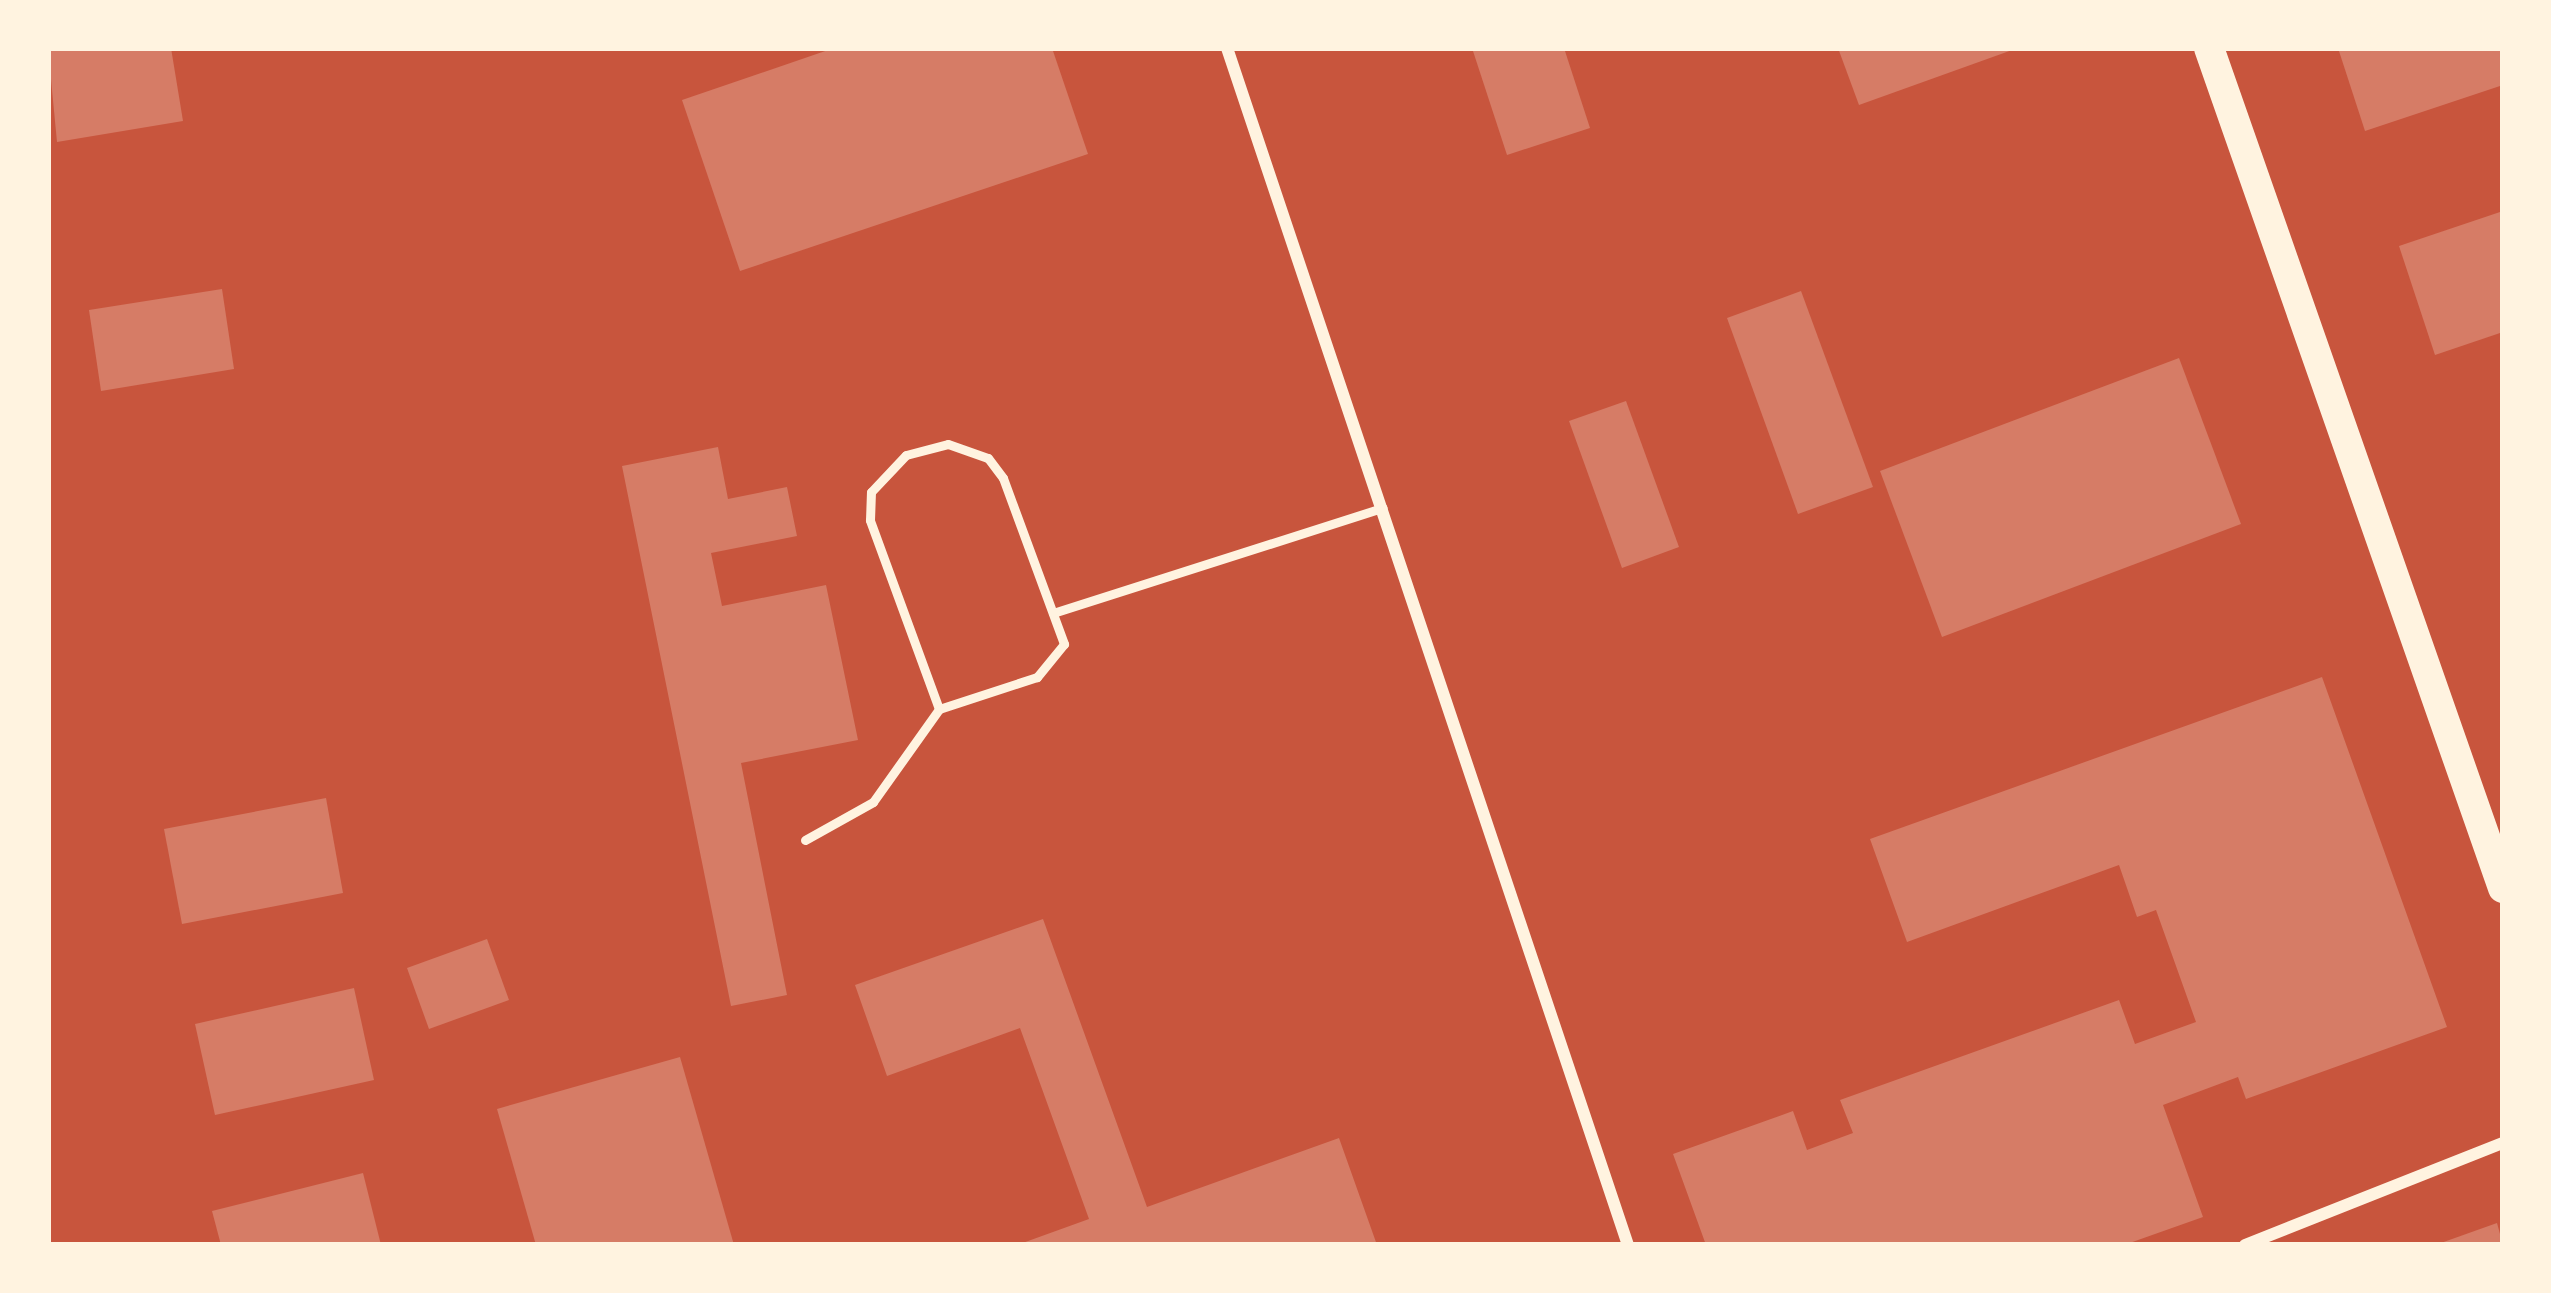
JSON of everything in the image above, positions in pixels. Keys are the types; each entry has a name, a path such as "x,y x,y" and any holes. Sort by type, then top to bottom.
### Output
{"main road":[{"path":"2209,48 2503,888"}],"street":[{"path":"1228,48 1628,1245"},
{"path":"2245,1245 2503,1143"}],"lane":[{"path":"805,839 873,802 939,709 1057,664 1053,613 988,458 949,444 880,472 870,520 939,709"},
{"path":"1053,613 1383,508"}],"building":[{"path":"48,48 171,48 183,121 57,142"},
{"path":"834,48 1052,48 1088,154 740,271 682,100"},
{"path":"1472,48 1564,48 1590,128 1507,155"},
{"path":"1838,48 2015,48 2015,49 1859,105"},
{"path":"2338,48 2503,48 2503,85 2365,131"},
{"path":"2503,211 2503,332 2435,355 2399,246"},
{"path":"222,289 234,369 101,391 89,310"},
{"path":"1801,291 1873,487 1798,514 1727,318"},
{"path":"2179,358 2241,524 1942,637 1880,471"},
{"path":"1626,401 1679,547 1622,568 1569,421"},
{"path":"718,447 728,499 787,487 797,536 711,553 722,606 826,585 858,740 741,763 787,995 731,1006 622,466"},
{"path":"2322,677 2447,1027 2246,1099 2238,1077 2163,1105 2203,1217 2124,1245 1706,1245 1673,1154 1793,1111 1807,1150 1853,1133 1840,1100 2119,1000 2135,1044 2196,1022 2156,910 2137,917 2119,865 1907,942 1870,839"},
{"path":"326,798 343,893 182,924 164,829"},
{"path":"1043,919 1147,1207 1339,1138 1377,1245 1017,1245 1089,1219 1020,1028 887,1076 855,985"},
{"path":"487,939 509,1000 429,1029 407,968"},
{"path":"354,988 374,1080 215,1115 195,1024"},
{"path":"680,1057 734,1245 536,1245 497,1109"},
{"path":"363,1173 381,1245 221,1245 212,1211"},
{"path":"2497,1223 2503,1245 2438,1245 2438,1244"}]}
